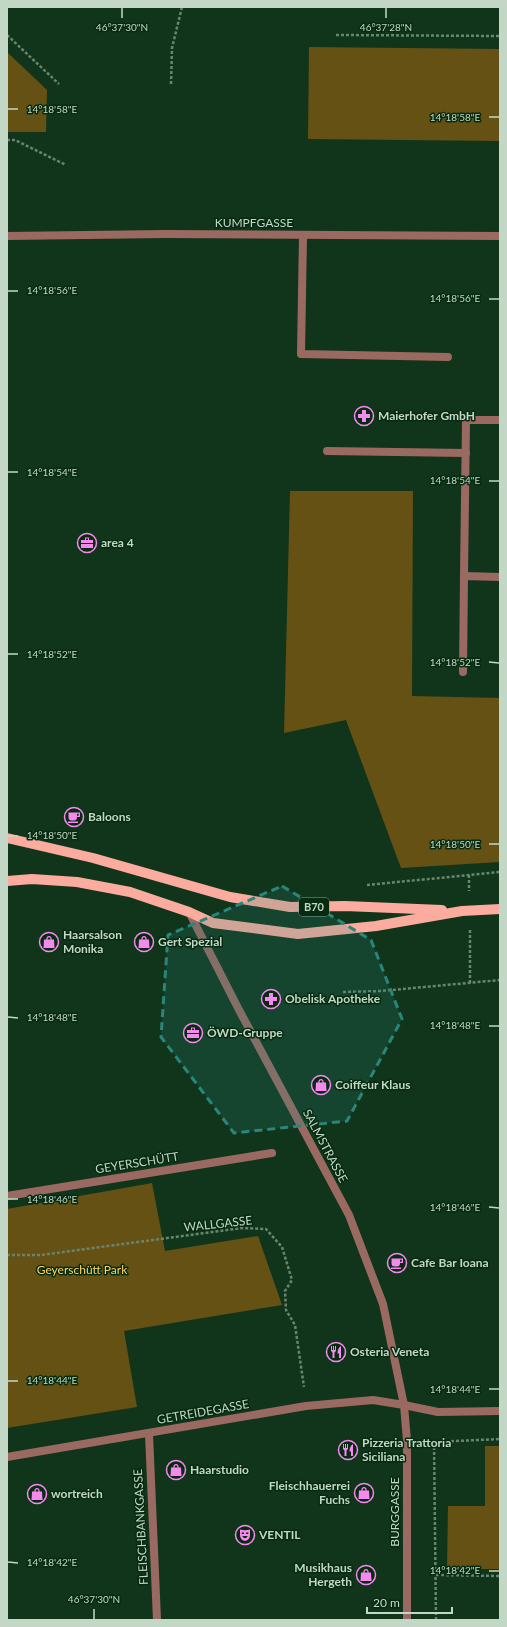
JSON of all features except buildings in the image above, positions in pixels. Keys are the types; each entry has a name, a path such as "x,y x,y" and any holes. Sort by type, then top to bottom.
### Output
{"main road":[{"name":"B70","path":"7,838 93,858 230,897 290,907 345,906 462,911"},
{"name":"B70","path":"7,881 32,879 77,882 130,892 189,912 213,923 298,934 376,926 462,911 500,908"}],"street":[{"name":"KUMPFGASSE","path":"7,236 149,234 500,236"},
{"path":"303,235 301,354 448,357"},
{"path":"463,672 466,420 500,420"},
{"path":"327,451 466,453"},
{"path":"464,576 500,577"},
{"name":"SALMSTRASSE","path":"189,912 238,1008 349,1215 383,1304 404,1405"},
{"name":"GEYERSCHÜTT","path":"7,1196 272,1153"},
{"name":"GETREIDEGASSE","path":"7,1457 306,1406 373,1400 438,1412 500,1411"},
{"name":"BURGGASSE","path":"404,1405 407,1441 407,1620"},
{"name":"FLEISCHBANKGASSE","path":"148,1434 157,1620"}],"path":[{"path":"171,84 172,48 182,7"},
{"path":"7,34 59,84"},
{"path":"336,34 500,36"},
{"path":"7,140 15,140 66,165"},
{"path":"367,885 500,872"},
{"path":"343,992 381,991 500,980"},
{"name":"WALLGASSE","path":"7,1256 41,1255 242,1228 266,1229 282,1247 292,1280 285,1291 286,1310 295,1325 306,1406"},
{"path":"436,1620 434,1442 500,1439"},
{"path":"436,1575 500,1576"}],"highlighted area":[{"path":"282,886 371,940 402,1019 347,1121 234,1133 161,1037 168,935"}],"green space":[{"path":"309,47 500,49 500,141 308,139"},
{"path":"7,52 47,90 46,132 7,132"},
{"path":"290,491 413,491 412,696 500,698 500,862 401,868 346,720 284,733"},
{"name":"Geyerschütt Park","path":"152,1183 165,1251 258,1236 282,1305 124,1331 137,1407 7,1428 7,1209"},
{"path":"485,1446 500,1446 500,1569 447,1569 448,1506 485,1506"}],"place":[{"name":"Maierhofer GmbH","path":"364,416"},
{"name":"area 4","path":"87,543"},
{"name":"Baloons","path":"74,817"},
{"name":"Haarsalson Monika","path":"49,942"},
{"name":"Gert Spezial","path":"144,942"},
{"name":"Obelisk Apotheke","path":"271,999"},
{"name":"ÖWD-Gruppe","path":"193,1033"},
{"name":"Coiffeur Klaus","path":"321,1085"},
{"name":"Cafe Bar Ioana","path":"397,1263"},
{"name":"Osteria Veneta","path":"336,1352"},
{"name":"Pizzeria Trattoria Siciliana","path":"348,1450"},
{"name":"Haarstudio","path":"176,1470"},
{"name":"Fleischhauerrei Fuchs","path":"364,1493"},
{"name":"wortreich","path":"37,1494"},
{"name":"VENTIL","path":"245,1535"},
{"name":"Musikhaus Hergeth","path":"366,1575"}]}
